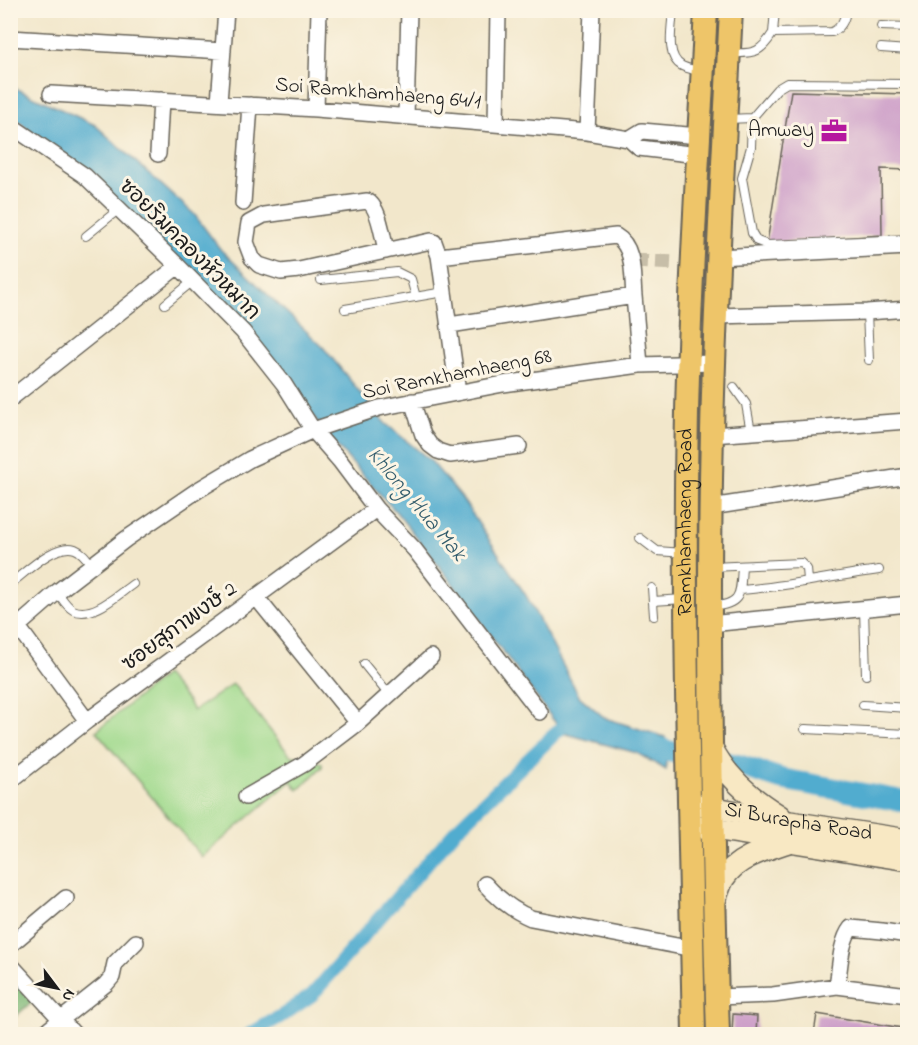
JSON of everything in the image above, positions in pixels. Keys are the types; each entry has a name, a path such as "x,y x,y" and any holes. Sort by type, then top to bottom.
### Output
{"main road":[{"name":"Ramkhamhaeng Road","path":"694,1035 686,553 688,364 684,263 699,146 706,10"},
{"name":"Ramkhamhaeng Road","path":"718,1035 711,722 711,507 718,257 731,10"}],"street":[{"path":"219,102 226,10"},
{"path":"316,109 319,10"},
{"path":"406,116 409,10"},
{"path":"496,124 498,10"},
{"path":"587,132 592,10"},
{"path":"10,38 223,51"},
{"name":"Soi Ramkhamhaeng 64/1","path":"51,94 219,102 587,132 629,139 639,148 699,146"},
{"path":"158,154 161,100"},
{"path":"243,203 250,105"},
{"name":"ซอยริมคลองหัวหมาก","path":"10,125 85,176 243,332 376,509 415,550 540,712"},
{"path":"386,251 375,210 372,203 367,201 264,215 249,223 246,242 252,258 259,265 281,272 299,270 386,251 431,241 438,247 458,392"},
{"path":"439,256 616,236 627,245 632,261 639,365"},
{"path":"718,257 908,247"},
{"path":"10,399 178,266"},
{"path":"450,325 634,296"},
{"path":"716,316 908,309"},
{"name":"Soi Ramkhamhaeng 68","path":"13,625 126,539 198,490 250,459 316,429 379,408 458,392 639,365 714,363"},
{"path":"412,401 423,435 438,451 450,455 519,446"},
{"path":"712,435 908,421"},
{"path":"711,507 908,476"},
{"name":"ซอยสุภาพงษ์ 2","path":"10,781 87,721 376,509"},
{"path":"256,597 358,723"},
{"path":"711,615 864,609 908,604"},
{"path":"13,625 87,721"},
{"path":"246,797 310,760 358,723 431,657"},
{"path":"712,748 732,779 791,831 738,864 724,877 715,900"},
{"name":"Si Burapha Road","path":"689,814 791,831 908,860"},
{"name":"Si Burapha Road","path":"791,831 908,840"},
{"path":"485,884 514,911 531,918 693,949"},
{"path":"10,945 66,898"},
{"path":"837,986 842,953 851,928 908,935"},
{"path":"43,1035 106,984 112,977 115,963 136,942"},
{"path":"10,964 74,1035"},
{"path":"717,997 773,994 837,986 908,995"}],"lane":[{"path":"673,10 672,51 674,59 682,66 703,72"},
{"path":"729,53 752,54 760,49 774,33 776,10"},
{"path":"774,33 832,32 838,29 845,18 846,10"},
{"path":"881,26 908,27"},
{"path":"880,48 908,50"},
{"path":"908,84 787,83 777,89 752,118 751,147 742,178 752,234 757,241 768,245 908,239"},
{"path":"725,118 752,118"},
{"path":"86,236 119,208"},
{"path":"321,280 397,272 411,279 416,297"},
{"path":"165,304 193,281"},
{"path":"345,309 444,292"},
{"path":"867,312 868,360"},
{"path":"734,387 746,404 751,432"},
{"path":"640,538 657,551 686,553"},
{"path":"10,584 49,554 61,550 73,548 82,553 92,566"},
{"path":"711,567 801,563 807,569 808,580"},
{"path":"711,615 735,601 740,590 742,566"},
{"path":"740,590 777,587 808,580 879,570"},
{"path":"57,592 75,611 86,612 94,610 133,584"},
{"path":"652,588 654,616"},
{"path":"653,601 687,598"},
{"path":"864,609 866,675"},
{"path":"364,664 389,694"},
{"path":"863,705 908,708"},
{"path":"805,729 908,734"}],"green space":[{"path":"165,675 188,701 193,711 233,684 290,755 322,763 322,767 298,790 291,781 202,857 96,731"},
{"path":"11,977 33,1001 11,1020"}],"water":[{"path":"11,86 95,125 194,214 221,250 323,347 385,423 431,461 461,497 527,597 579,696 605,718 665,737 666,770 637,753 563,733 450,580 397,513 335,444 223,302 21,123 11,117"}],"building":[{"name":"Amway","path":"791,91 908,94 908,170 881,169 882,235 767,243"},
{"path":"733,1014 757,1016 756,1034 732,1034"},
{"path":"817,1014 908,1029 908,1034 814,1034"}],"waterway":[{"path":"250,1034 312,995 456,830 571,718"},
{"name":"Khlong Hua Mak","path":"637,741 668,751 738,765 781,779 908,802"}],"tunnel":[{"path":"633,261 675,263"}],"place":[{"name":"Amway","path":"834,131"}]}
